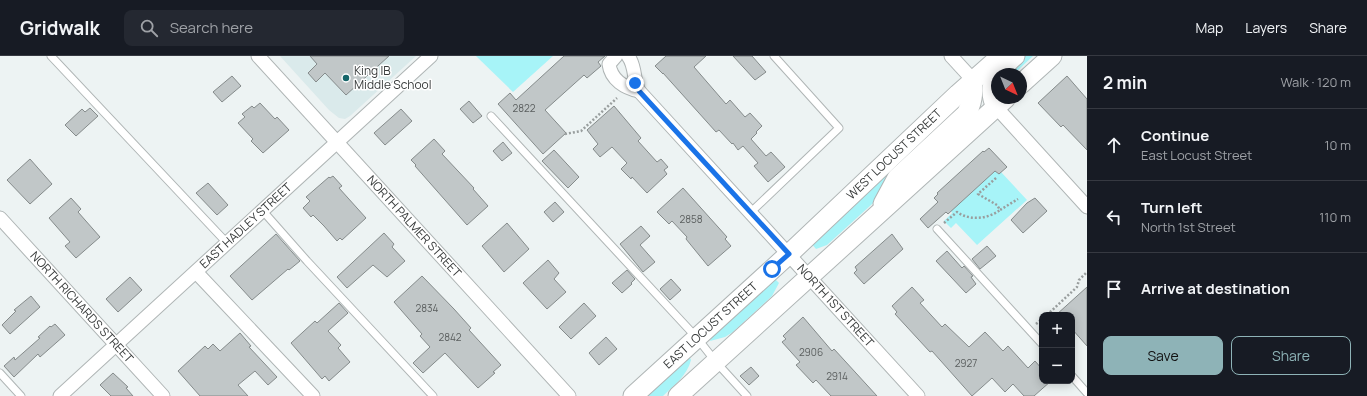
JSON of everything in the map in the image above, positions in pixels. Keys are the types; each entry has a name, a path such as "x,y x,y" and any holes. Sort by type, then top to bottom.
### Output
{"main road":[{"name":"WEST LOCUST STREET","path":"789,254 973,80 1001,56"},
{"path":"1001,68 1015,56"},
{"path":"1027,79 1052,56"},
{"path":"878,214 897,178 966,114 970,108 973,98 973,80"},
{"path":"678,396 999,104"},
{"name":"EAST LOCUST STREET","path":"633,396 789,254"}],"street":[{"name":"NORTH PALMER STREET","path":"258,56 569,396"},
{"name":"EAST HADLEY STREET","path":"60,396 432,56"},
{"name":"NORTH 1ST STREET","path":"616,56 609,64 612,74 626,88 639,91"},
{"name":"NORTH 1ST STREET","path":"628,56 633,65 635,83 639,91 918,396"},
{"path":"951,56 973,80"},
{"path":"1003,104 1087,207"},
{"name":"NORTH RICHARDS STREET","path":"0,218 163,396"},
{"path":"196,272 313,396"}],"lane":[{"path":"52,56 227,243"},
{"path":"750,213 840,128 774,56"},
{"path":"491,116 697,338 716,362 747,396"},
{"path":"262,210 433,396"},
{"path":"938,229 1039,341"},
{"path":"0,373 21,396"},
{"path":"1075,379 1087,393"}],"path":[{"path":"565,134 581,131 617,98"},
{"path":"996,178 978,194 997,205 1000,210"},
{"path":"946,220 957,212 967,217 978,218 996,213 1018,200"},
{"path":"1050,312 1077,287 1079,280 1087,272"}],"shaded area":[{"name":"King IB Middle School","path":"280,56 416,56 345,119 339,118 329,110"},
{"path":"476,56 553,56 513,92"},
{"path":"1021,56 1033,56 1020,68 1008,68"},
{"path":"961,104 964,109 882,195 827,245 816,249 811,243"},
{"path":"995,171 999,174 1001,172 1027,200 977,245 956,223 951,228 944,221 952,213 951,211"},
{"path":"774,278 779,283 772,296 733,332 725,337 710,341 714,331"},
{"path":"690,358 691,360 689,366 683,376 663,396 639,396 680,361"}],"building":[{"path":"310,56 389,56 346,95 325,73 316,82 308,73 317,64"},
{"path":"564,56 605,56 598,62 601,66 587,78 584,75 545,110 566,133 543,154 498,104 510,93 516,100"},
{"path":"666,56 706,56 694,67 726,104 730,100 745,117 750,113 762,126 751,139 766,156 771,152 785,167 768,182 754,166 758,163 743,146 738,150 719,130 716,132 655,66"},
{"path":"733,56 752,56 766,72 755,80"},
{"path":"232,76 241,86 222,102 213,92"},
{"path":"1067,76 1087,99 1087,150 1063,125 1061,127 1038,103"},
{"path":"469,101 482,116 473,123 460,109"},
{"path":"260,103 275,119 277,117 289,130 263,153 251,141 253,139 238,123 245,117 242,114 252,106 254,108"},
{"path":"614,106 641,138 638,141 657,162 661,159 668,167 664,170 667,174 647,193 632,177 631,179 621,169 627,163 612,147 600,157 593,149 598,144 587,130"},
{"path":"90,108 98,116 76,136 65,125 82,109 85,112"},
{"path":"401,109 412,121 385,145 374,133"},
{"path":"434,139 445,151 442,154 474,188 473,189 488,206 467,225 411,160"},
{"path":"503,142 512,153 502,161 493,151"},
{"path":"989,148 1007,167 999,174 995,171 948,214 946,212 928,228 920,219 938,202 934,198 938,194 937,193 983,151 984,152"},
{"path":"554,150 579,177 568,188 542,161"},
{"path":"30,159 52,184 30,204 7,180"},
{"path":"333,176 342,186 339,188 366,218 342,240 340,238 337,241 313,215 311,217 303,208 310,201 306,197 329,177 330,178"},
{"path":"208,183 228,205 217,215 196,193"},
{"path":"683,188 727,237 725,239 731,246 708,266 686,239 687,237 672,221 669,224 657,212"},
{"path":"71,198 81,209 78,212 100,237 76,258 65,246 70,242 49,218"},
{"path":"1035,198 1047,211 1023,233 1011,220 1027,203"},
{"path":"555,202 564,212 553,222 544,212"},
{"path":"507,223 529,249 504,272 482,246"},
{"path":"641,226 650,236 640,245 655,262 643,272 620,244"},
{"path":"384,233 394,244 392,247 405,261 387,277 373,265 347,288 337,277"},
{"path":"276,234 300,261 289,270 288,269 252,300 230,276"},
{"path":"892,234 903,249 864,284 854,273 857,270 855,267"},
{"path":"987,246 996,256 980,269 972,259"},
{"path":"947,251 962,268 964,266 973,276 971,277 976,284 966,293 936,261"},
{"path":"548,260 559,273 554,279 566,292 547,309 523,283"},
{"path":"627,270 635,279 631,283 632,284 622,293 612,283"},
{"path":"422,276 471,328 469,330 501,365 493,372 495,373 478,388 445,353 423,373 413,363 430,347 420,336 422,334 394,302"},
{"path":"130,277 142,290 118,312 106,299"},
{"path":"671,279 681,290 670,300 660,289"},
{"path":"912,287 924,300 920,303 942,327 945,324 969,347 985,332 1003,351 1008,346 1028,368 1035,361 1039,366 1039,384 1048,384 1034,396 1024,396 1013,384 1005,392 992,378 972,396 932,351 930,352 895,314 897,312 892,306"},
{"path":"1087,287 1087,346 1075,332 1075,312 1059,312"},
{"path":"31,296 40,307 10,334 2,325 16,311 14,310"},
{"path":"339,303 348,313 328,331 341,345 338,348 350,362 329,381 325,376 322,379 291,343 315,321 317,323"},
{"path":"584,303 596,316 571,339 559,327"},
{"path":"803,317 832,351 834,349 877,396 831,396 816,380 813,383 796,365 800,362 782,342 786,339 783,336"},
{"path":"55,324 65,335 40,357 38,354 14,377 4,366 14,357 15,360 40,338 38,337 50,326 51,327"},
{"path":"240,333 251,346 249,347 277,377 268,385 255,371 238,385 248,396 200,396 178,371 205,346 208,349 213,344 220,351"},
{"path":"606,337 617,349 599,365 589,353"},
{"path":"751,367 759,376 749,385 740,376"},
{"path":"113,373 128,387 126,388 133,396 111,396 100,385"}],"place":[{"name":"King IB Middle School","path":"346,78"}],"route":[{"path":"635,83 639,91 789,254 772,269"}]}
